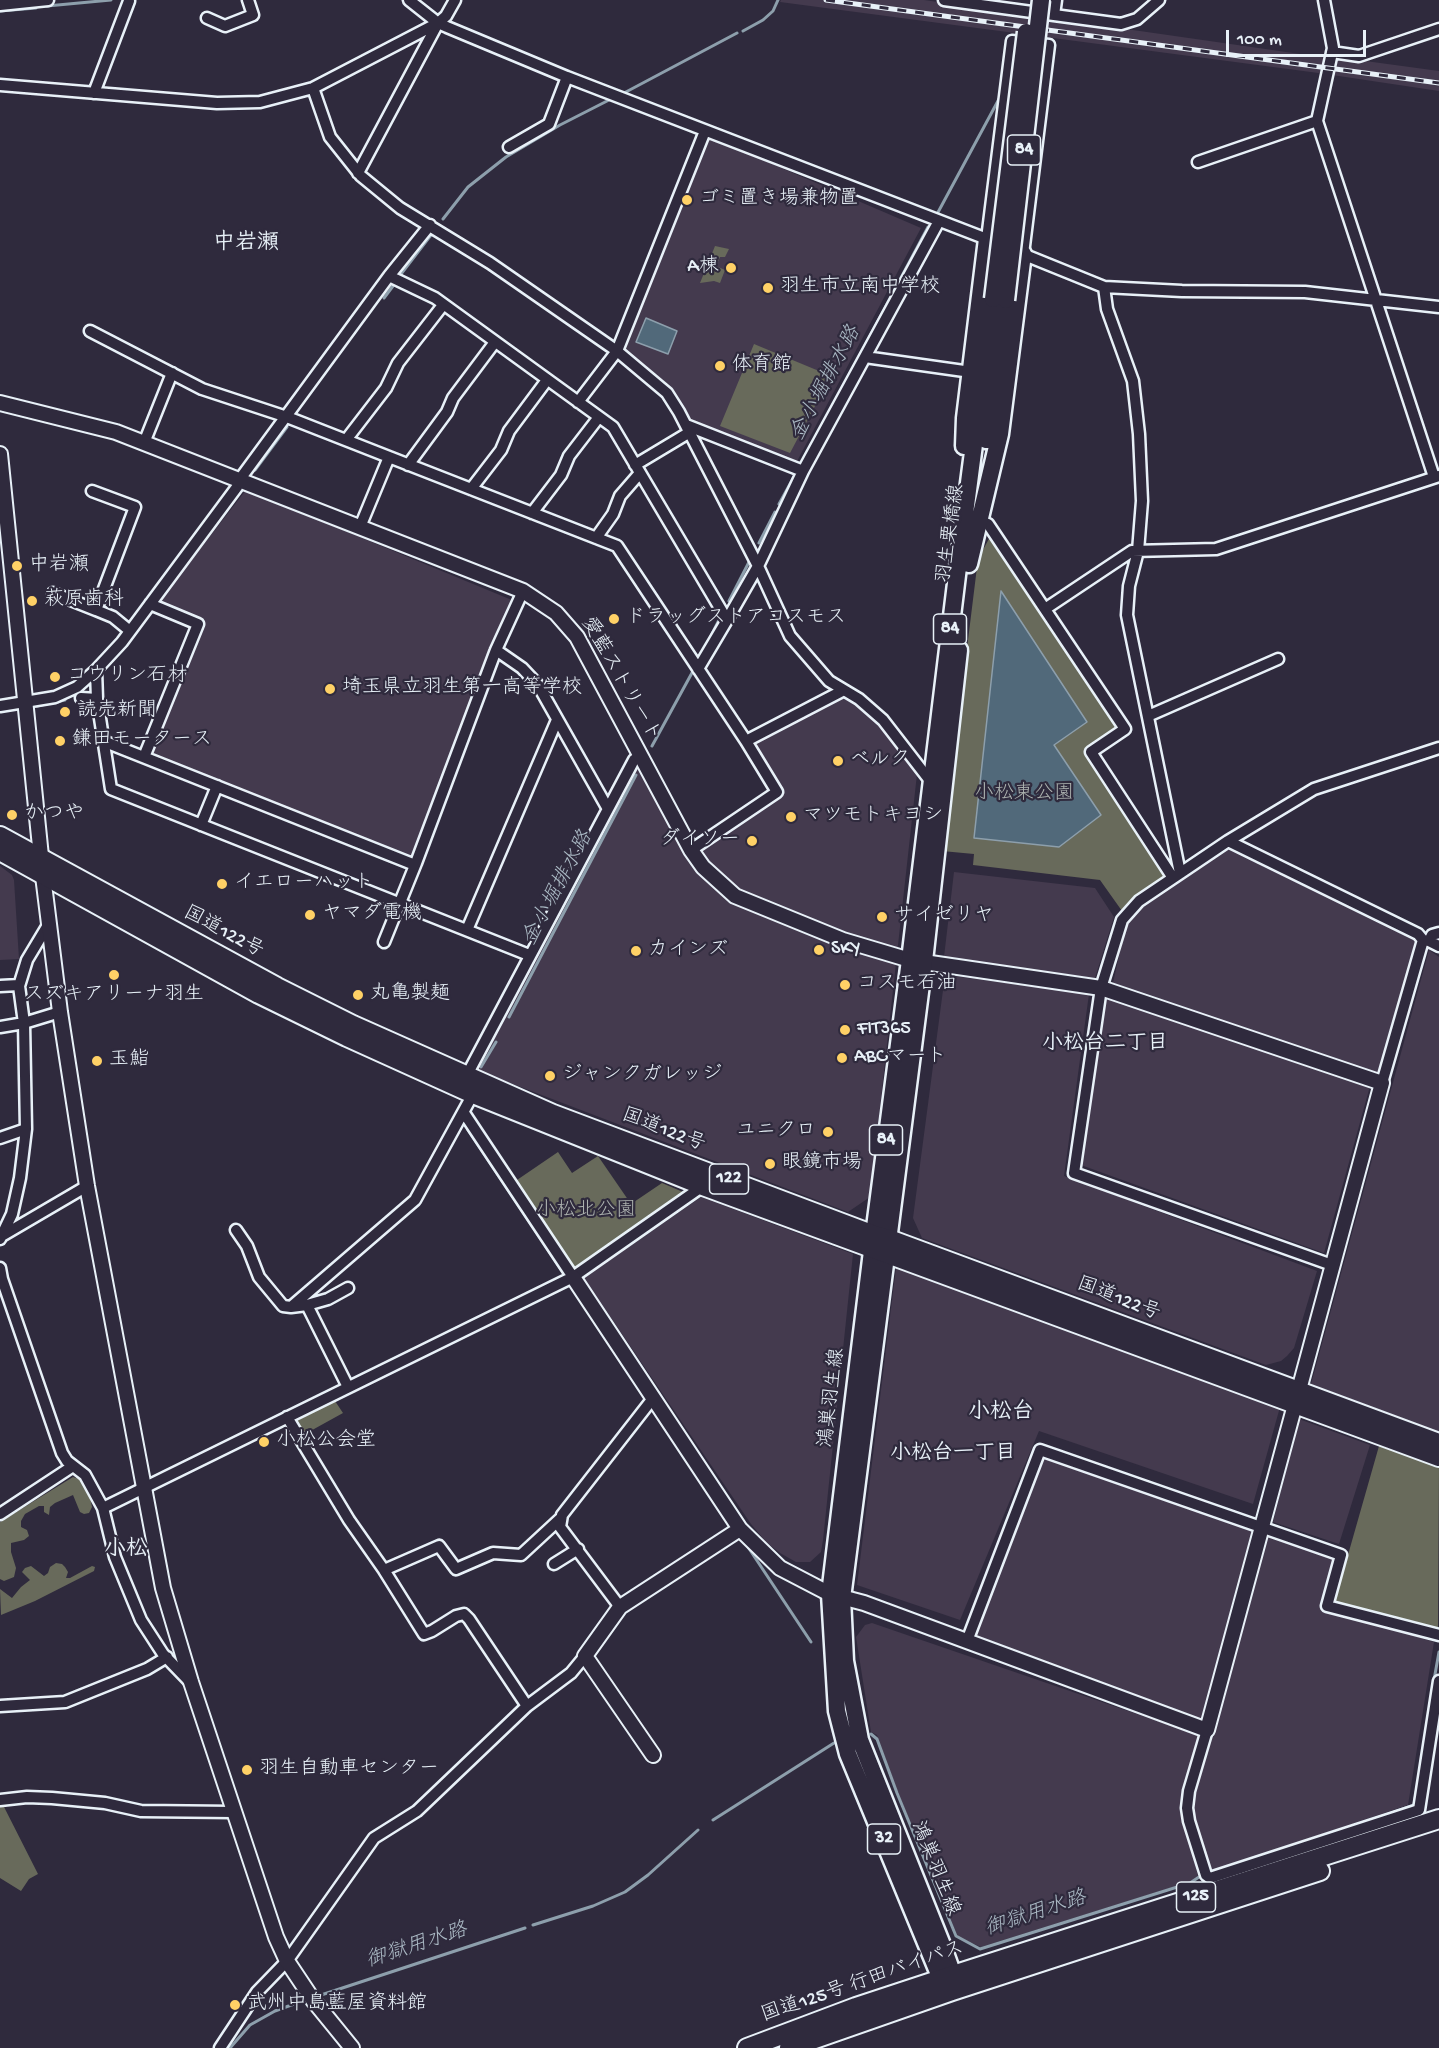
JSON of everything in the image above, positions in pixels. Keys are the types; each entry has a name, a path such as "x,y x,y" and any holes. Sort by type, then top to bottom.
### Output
{"highway":[{"name":"国道122号","path":"0,836 43,868 259,994 347,1037 473,1094 703,1186 880,1244"},
{"name":"国道122号","path":"0,851 43,868 353,1025 553,1114 880,1244 1295,1397 1439,1457"},
{"name":"国道122号","path":"1295,1397 1439,1443"},
{"name":"国道125号 行田バイパス","path":"789,2048 949,1982 1439,1819"},
{"name":"国道125号 行田バイパス","path":"747,2048 846,2011 949,1982 1439,1832"}],"main road":[{"name":"羽生栗橋線","path":"1000,299 1030,0"},
{"name":"羽生栗橋線","path":"917,960 931,782 1041,0"},
{"path":"963,566 965,418 987,239"},
{"path":"963,566 979,520 1000,434 1023,254"},
{"name":"羽生栗橋線","path":"880,1244 917,960 963,566"},
{"name":"鴻巣羽生線","path":"880,1244 836,1596 837,1711 848,1754 949,1982"}],"street":[{"path":"0,6 48,0"},
{"path":"207,18 225,26 253,15 248,0"},
{"path":"409,0 438,23 567,77 987,239 1104,287 1182,291 1305,292 1439,307"},
{"path":"0,85 217,103 260,102 313,88 438,23 446,16 455,0"},
{"path":"944,0 1016,5 1054,15 1121,24 1137,19 1159,0"},
{"path":"1054,15 1056,0"},
{"path":"1045,609 1132,551 1216,549 1436,477 1374,300 1317,122 1333,48 1324,0"},
{"path":"94,93 129,1"},
{"path":"358,173 438,23"},
{"path":"1332,52 1359,56 1439,30"},
{"path":"987,239 1012,41 1049,45 1023,254"},
{"path":"509,147 549,124 567,77"},
{"path":"313,88 330,137 358,173 400,208 490,263 617,351 667,393 688,428 758,566 790,636 829,681 859,699 883,720 931,782"},
{"path":"1198,162 1317,122"},
{"path":"578,402 617,351 705,130"},
{"path":"698,669 758,566 803,471 939,221"},
{"path":"0,706 55,697 77,687 96,670 130,631 389,276 430,225"},
{"path":"389,276 435,298 613,428 727,620"},
{"path":"1104,287 1107,309 1133,381 1139,434 1142,501 1138,551 1129,586 1127,615 1177,875"},
{"path":"346,440 386,388 398,363 443,305"},
{"path":"90,331 202,389 286,417 617,546 746,741 777,792 691,850"},
{"path":"408,465 447,412 453,398 495,342"},
{"path":"865,357 964,371"},
{"path":"144,443 171,373"},
{"path":"471,489 501,450 508,431 547,380"},
{"name":"愛藍ストリート","path":"0,403 116,432 523,591 556,613 577,637 691,850 703,867 735,896 843,940 917,960 1101,988 1382,1083"},
{"path":"532,513 561,476 569,456 599,417"},
{"path":"596,538 613,514 620,496 638,469 688,428"},
{"path":"688,428 803,471"},
{"path":"0,454 48,925 60,1012 87,1186 142,1488 163,1588 233,1812 276,1937 287,1961 352,2048"},
{"path":"360,527 389,457"},
{"path":"92,491 135,507 96,610"},
{"path":"979,520 988,524 1125,729 1091,752 1177,875"},
{"path":"384,942 496,650 523,591"},
{"path":"53,593 113,617 130,631"},
{"path":"144,757 198,624 150,604"},
{"path":"496,650 522,668 538,685 608,808"},
{"path":"1148,716 1278,659"},
{"path":"96,670 97,699 111,789 529,955"},
{"path":"746,741 844,690"},
{"path":"81,698 97,699"},
{"path":"467,930 557,720"},
{"path":"103,741 415,865"},
{"path":"1332,1265 1074,1173 1101,988 1122,920 1139,901 1228,841 1314,789 1439,748"},
{"path":"467,1075 634,760 640,756"},
{"path":"201,825 217,786"},
{"path":"1228,841 1430,942"},
{"path":"0,1238 12,1214 20,1179 26,1129 24,1023 19,985 27,960 48,925"},
{"path":"1439,933 1432,935 1382,1083 1189,1791 1188,1821 1208,1878 1419,1810 1439,1681"},
{"path":"0,986 19,985"},
{"path":"0,1026 24,1023 60,1012"},
{"path":"291,1307 416,1200 473,1094"},
{"path":"464,1113 740,1529 780,1568 836,1596 864,1603 1207,1730"},
{"path":"0,1138 26,1129"},
{"path":"0,1238 87,1186"},
{"path":"103,1508 573,1277 703,1186"},
{"path":"236,1230 247,1246 259,1277 283,1306 306,1305 328,1299 348,1288"},
{"path":"0,1268 62,1453 73,1467 86,1475 103,1508 116,1557 141,1620 166,1657 191,1682"},
{"path":"306,1305 348,1387"},
{"path":"384,1570 439,1546 456,1569 493,1553 522,1555 561,1518 654,1397"},
{"path":"287,1417 348,1520 384,1570 424,1634 464,1614 470,1619 527,1706"},
{"path":"967,1641 1040,1450 1341,1555 1327,1606 1439,1635"},
{"path":"0,1514 73,1467"},
{"path":"561,1518 560,1527 620,1607"},
{"path":"219,2048 257,1992 287,1961 374,1838 417,1811 527,1706 571,1673 620,1607 740,1529"},
{"path":"554,1564 578,1549"},
{"path":"585,1656 653,1755"},
{"path":"0,1706 64,1702 147,1669 166,1657"},
{"path":"0,1800 27,1797 52,1798 105,1803 140,1811 233,1812"}],"shaded area":[{"path":"781,0 924,0 1328,58 1326,74 780,2"},
{"path":"1336,57 1439,71 1439,91 1332,75"},
{"name":"羽生市立南中学校","path":"707,136 921,228 795,465 695,429 670,386 622,347"},
{"name":"埼玉県立羽生第一高等学校","path":"246,490 519,603 413,864 148,756 204,622 158,603"},
{"path":"844,690 859,699 918,765 870,1197 848,1212 471,1068 640,756 691,851 777,792 747,743"},
{"path":"1227,849 1416,940 1377,1076 1113,983 1125,929 1136,912"},
{"path":"0,866 12,875 14,880 19,959 0,960"},
{"path":"954,872 1095,888 1114,917 1095,978 944,957"},
{"path":"1429,950 1439,957 1439,1432 1311,1384"},
{"path":"945,975 1089,994 1064,1176 1317,1271 1294,1348 1287,1356 1281,1361 1266,1365 922,1238 913,1218"},
{"path":"1105,994 1370,1086 1324,1253 1081,1165"},
{"path":"701,1197 853,1254 823,1540 821,1552 810,1562 796,1562 780,1553 766,1542 751,1524 584,1278"},
{"path":"896,1268 1280,1407 1253,1504 1039,1431 960,1620 857,1585"},
{"path":"1299,1419 1370,1445 1339,1544 1273,1522"},
{"path":"1043,1456 1256,1531 1202,1721 974,1637"},
{"path":"1264,1531 1336,1558 1322,1607 1434,1642 1408,1805 1212,1871 1194,1819 1193,1802"},
{"path":"872,1623 1198,1735 1182,1794 1182,1807 1198,1876 1189,1882 981,1947 958,1937 897,1790 877,1735 871,1732 856,1637 865,1625"}],"green space":[{"path":"715,246 729,249 725,257 720,257 716,266 725,270 720,283 714,281 700,283"},
{"path":"754,344 831,376 790,453 720,426"},
{"name":"小松東公園","path":"991,535 1118,728 1085,751 1168,874 1136,896 1122,911 1100,880 973,865 974,854 942,851 978,559"},
{"name":"小松北公園","path":"558,1152 572,1173 598,1156 631,1204 662,1183 690,1195 575,1271 514,1182"},
{"path":"335,1401 343,1413 305,1434 296,1421"},
{"path":"1379,1446 1439,1467 1438,1629 1334,1604"},
{"path":"73,1477 82,1480 89,1492 92,1507 89,1513 80,1512 73,1495 50,1507 49,1515 44,1512 44,1506 39,1506 25,1514 21,1527 27,1530 29,1536 24,1540 11,1543 16,1568 14,1577 4,1581 0,1579 0,1522"},
{"path":"56,1563 65,1567 68,1572 66,1578 92,1566 95,1567 94,1571 35,1601 1,1615 0,1589 12,1598 30,1580 22,1572 25,1568 31,1566 44,1576"},
{"path":"2,1803 38,1874 29,1879 21,1891 0,1878 0,1805"}],"water":[{"path":"646,318 677,331 668,354 636,342"},
{"path":"1001,591 1087,722 1054,745 1101,815 1059,847 974,838"}],"waterway":[{"path":"47,6 111,0"},
{"path":"743,31 763,20 773,11 778,0"},
{"path":"0,11 36,8"},
{"path":"624,93 737,33"},
{"path":"443,219 468,187 506,157 560,125 611,99"},
{"name":"金小堀排水路","path":"936,216 999,99"},
{"name":"金小堀排水路","path":"837,398 928,227"},
{"path":"401,274 431,235"},
{"path":"384,298 393,286"},
{"name":"金小堀排水路","path":"803,460 832,407"},
{"path":"255,470 287,427"},
{"name":"金小堀排水路","path":"779,504 795,475"},
{"name":"金小堀排水路","path":"759,543 775,512"},
{"name":"金小堀排水路","path":"729,601 749,562"},
{"name":"金小堀排水路","path":"708,642 719,620"},
{"name":"金小堀排水路","path":"652,746 693,671"},
{"path":"37,706 65,700"},
{"name":"金小堀排水路","path":"509,1017 636,775"},
{"name":"金小堀排水路","path":"481,1067 496,1042"},
{"path":"468,1130 566,1277"},
{"path":"744,1541 811,1642"},
{"name":"御獄用水路","path":"1434,1680 1439,1652"},
{"name":"御獄用水路","path":"871,1734 877,1739 956,1936 980,1949 1190,1883 1199,1877"},
{"name":"御獄用水路","path":"713,1820 834,1743"},
{"name":"御獄用水路","path":"1375,1819 1414,1805 1419,1776"},
{"name":"御獄用水路","path":"533,1925 593,1906 625,1892 648,1875 698,1830"},
{"name":"御獄用水路","path":"318,1996 525,1928"},
{"name":"御獄用水路","path":"230,2048 250,2025 275,2011 305,2000"}],"railway":[{"path":"826,0 1439,83"}],"place":[{"name":"ゴミ置き場兼物置","path":"687,200"},
{"name":"A棟","path":"731,268"},
{"name":"羽生市立南中学校","path":"768,288"},
{"name":"体育館","path":"720,366"},
{"name":"中岩瀬","path":"17,566"},
{"name":"萩原歯科","path":"32,601"},
{"name":"ドラッグストアコスモス","path":"614,619"},
{"name":"コウリン石材","path":"55,677"},
{"name":"埼玉県立羽生第一高等学校","path":"330,689"},
{"name":"読売新聞","path":"65,712"},
{"name":"鎌田モータース","path":"60,741"},
{"name":"ベルク","path":"838,761"},
{"name":"かつや","path":"12,815"},
{"name":"マツモトキヨシ","path":"791,817"},
{"name":"ダイソー","path":"752,841"},
{"name":"イエローハット","path":"222,884"},
{"name":"ヤマダ電機","path":"310,915"},
{"name":"サイゼリヤ","path":"882,917"},
{"name":"SKY","path":"819,950"},
{"name":"カインズ","path":"636,951"},
{"name":"スズキアリーナ羽生","path":"114,975"},
{"name":"コスモ石油","path":"845,985"},
{"name":"丸亀製麺","path":"358,995"},
{"name":"FIT365","path":"845,1030"},
{"name":"ABCマート","path":"842,1058"},
{"name":"玉鮨","path":"97,1061"},
{"name":"ジャンクガレッジ","path":"550,1076"},
{"name":"ユニクロ","path":"828,1132"},
{"name":"眼鏡市場","path":"770,1164"},
{"name":"小松公会堂","path":"264,1442"},
{"name":"羽生自動車センター","path":"247,1770"},
{"name":"武州中島藍屋資料館","path":"235,2005"}],"district":[{"name":"中岩瀬","path":"246,245"},
{"name":"小松台二丁目","path":"1105,1045"},
{"name":"小松台","path":"1001,1414"},
{"name":"小松台一丁目","path":"953,1455"},
{"name":"小松","path":"126,1551"}]}
